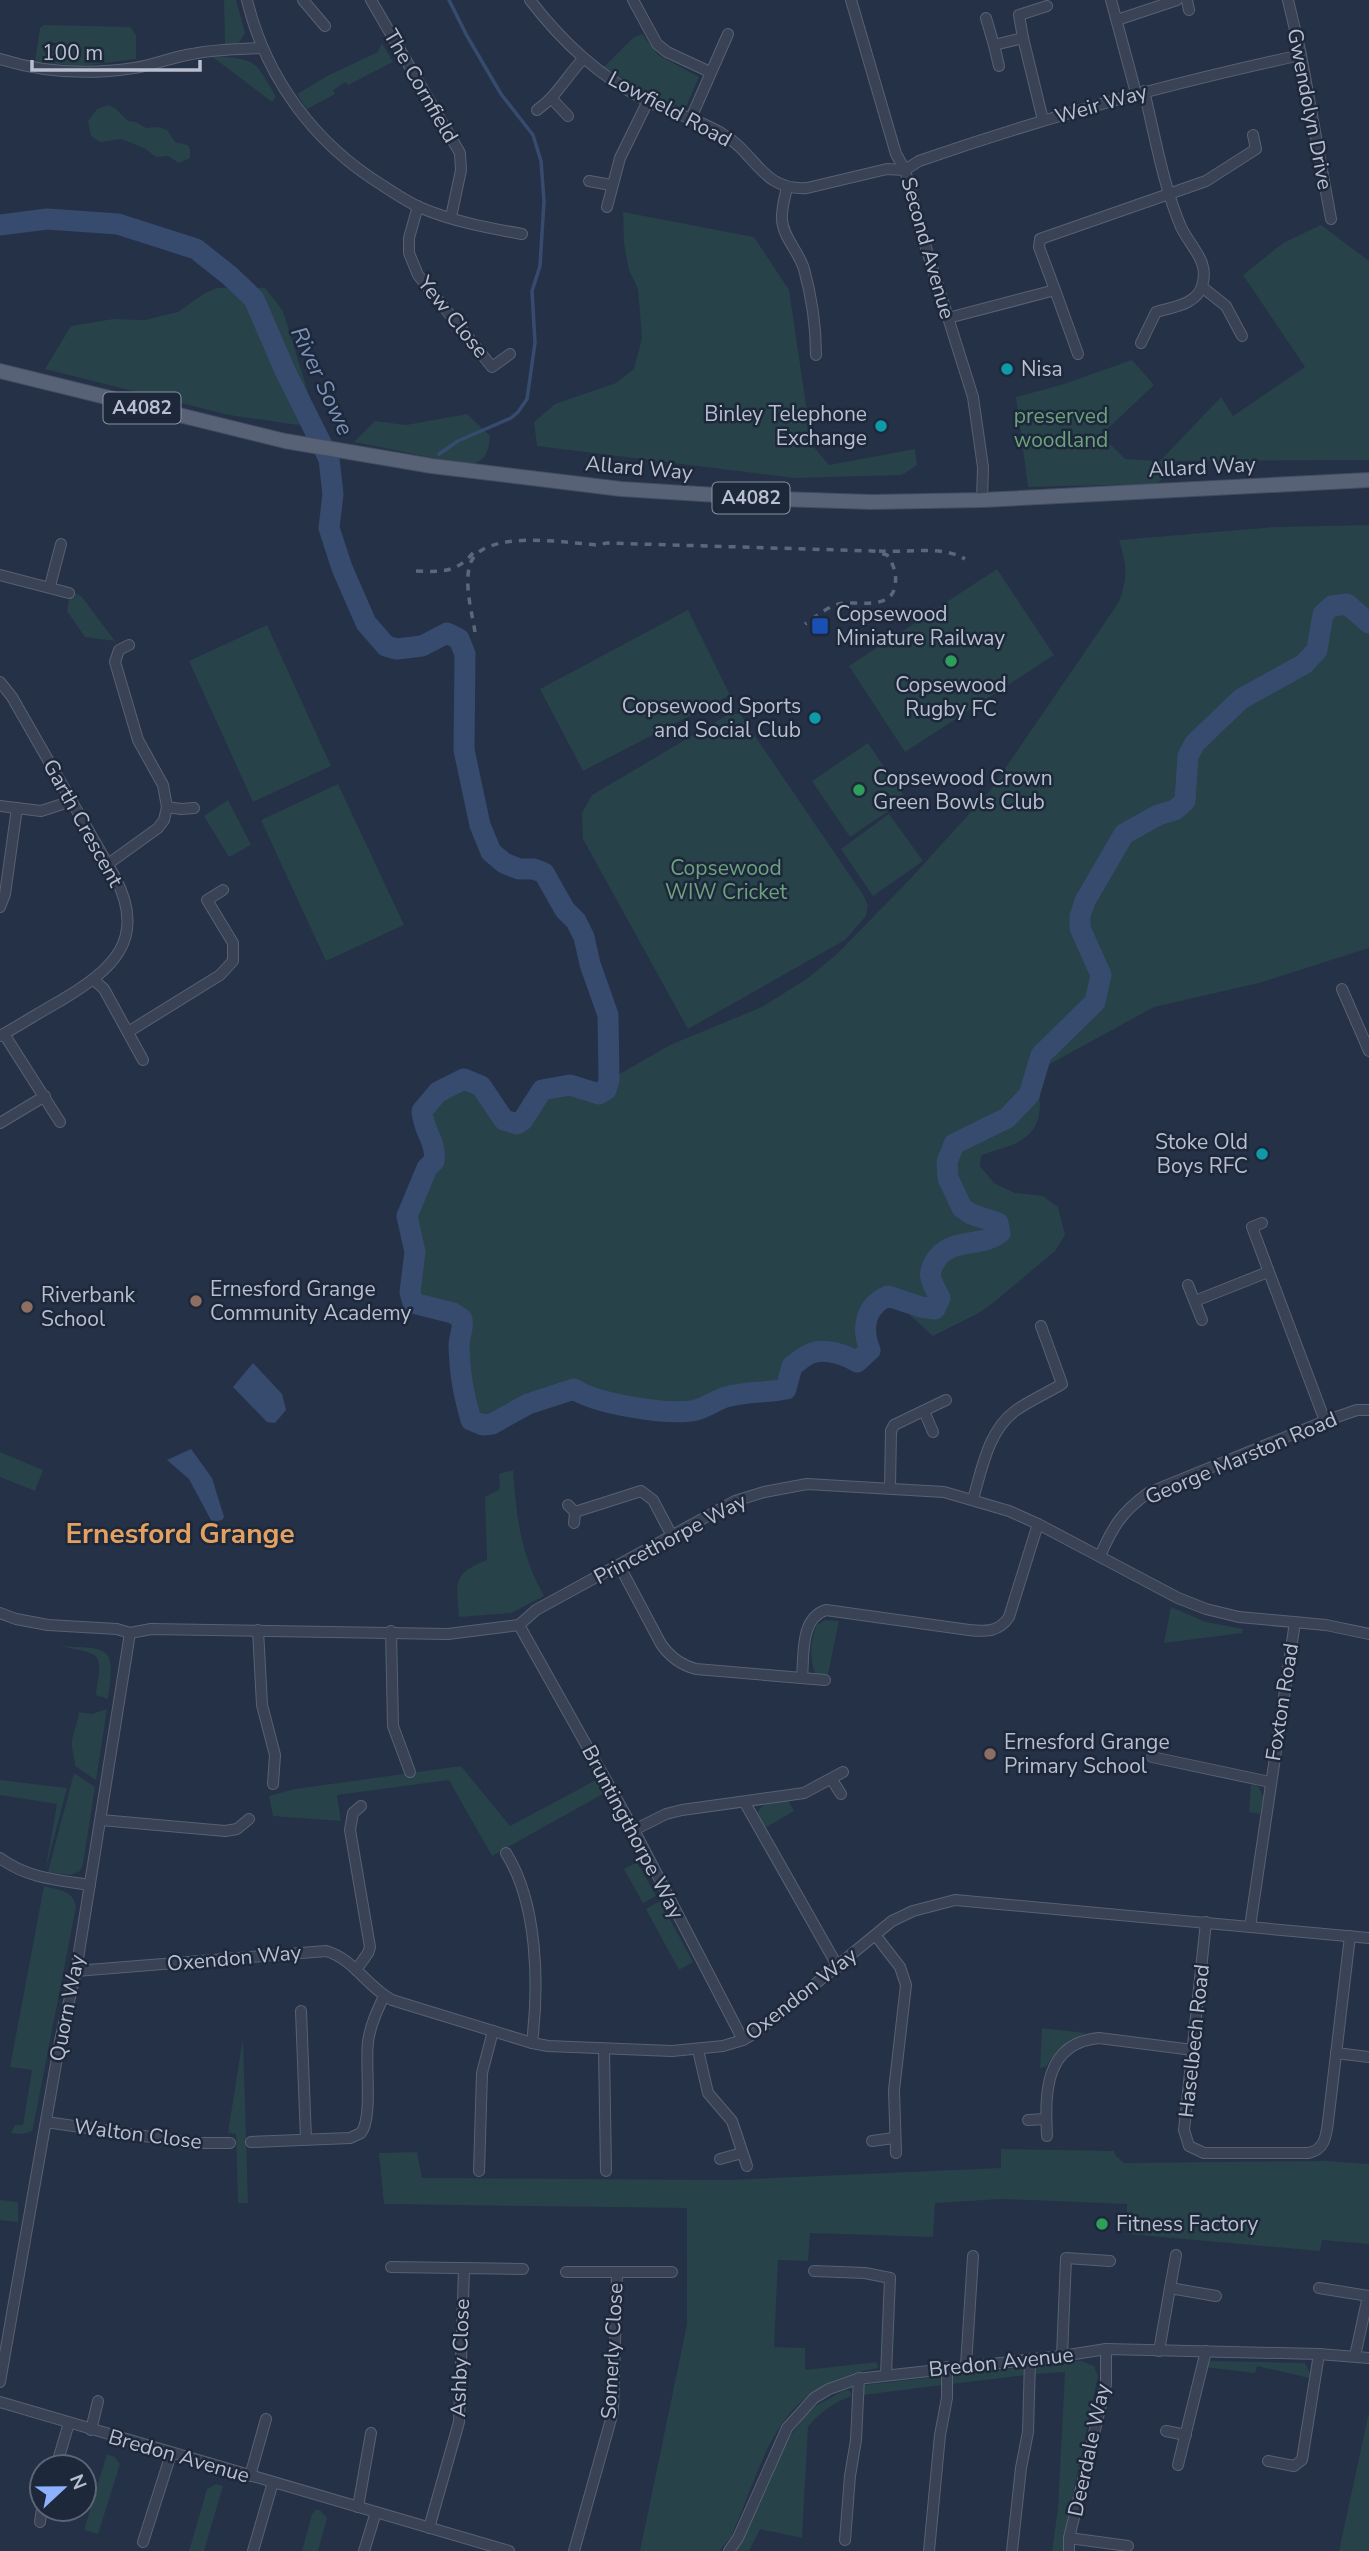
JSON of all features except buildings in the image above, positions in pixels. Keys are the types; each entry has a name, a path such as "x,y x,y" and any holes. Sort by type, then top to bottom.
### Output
{"main road":[{"name":"Allard Way","path":"0,370 114,401 351,454 621,489 872,502 1369,480"}],"street":[{"path":"247,0 262,48 292,100 328,145 372,179 418,206 483,227 522,234"},
{"path":"303,0 325,26"},
{"name":"The Cornfield","path":"371,0 460,153 461,170 451,217"},
{"name":"Lowfield Road","path":"530,0 583,59 648,101 691,118 734,141 766,177 787,187"},
{"path":"633,0 657,44 667,52 710,72"},
{"name":"Second Avenue","path":"851,0 896,154 905,170 923,238 973,397 983,467 982,499"},
{"path":"1111,0 1169,195 1182,230 1202,259 1204,273 1198,295 1156,312 1141,343"},
{"path":"1117,20 1177,0"},
{"name":"Gwendolyn Drive","path":"1288,0 1301,55 1331,219"},
{"path":"1043,120 1019,15 1047,6"},
{"path":"986,18 999,66"},
{"path":"691,118 728,34"},
{"path":"994,45 1023,38"},
{"path":"0,59 43,70 96,72 135,68 202,52 262,48"},
{"name":"Weir Way","path":"905,170 919,161 1043,120 1140,92 1301,55"},
{"path":"537,110 552,99 583,59"},
{"path":"552,99 568,116"},
{"path":"607,207 620,158 648,101"},
{"path":"1078,354 1039,247 1040,239 1206,181 1256,149 1253,135"},
{"path":"816,355 816,325 804,270 782,221 787,187 807,188 887,169 905,170"},
{"path":"589,181 611,185"},
{"name":"Yew Close","path":"418,206 408,238 409,253 418,275 492,367 510,355"},
{"path":"1202,287 1226,306 1242,336"},
{"path":"948,318 1055,289"},
{"path":"50,586 61,544"},
{"path":"0,575 69,593"},
{"path":"108,864 159,828 167,807 163,785 135,733 115,662 119,650 129,645"},
{"name":"Garth Crescent","path":"0,682 12,697 108,864 123,895 127,914 127,932 121,951 94,980 2,1035"},
{"path":"0,806 41,811 72,801"},
{"path":"167,807 194,808"},
{"path":"0,907 5,894 17,808"},
{"path":"128,1032 220,975 233,961 233,943 207,900 223,890"},
{"path":"94,980 104,989 144,1060"},
{"path":"1342,989 1364,1025 1369,1051"},
{"path":"2,1035 60,1122"},
{"path":"0,1123 45,1096"},
{"path":"1262,1223 1252,1227 1325,1421"},
{"path":"1195,1301 1268,1272"},
{"path":"1188,1285 1202,1320"},
{"path":"973,1499 986,1454 1001,1424 1015,1411 1062,1384 1041,1326"},
{"path":"890,1488 891,1431 894,1425 946,1400"},
{"name":"George Marston Road","path":"1100,1556 1113,1527 1128,1507 1148,1493 1325,1421 1357,1410 1369,1410"},
{"path":"924,1411 933,1432"},
{"name":"Princethorpe Way","path":"0,1613 32,1622 117,1629 130,1633 151,1629 448,1634 519,1625 536,1610 735,1500 807,1484 944,1492 973,1499 1038,1524 1178,1598 1206,1609 1239,1617 1326,1625 1369,1634"},
{"path":"572,1513 641,1491 653,1500 671,1534"},
{"path":"802,1678 808,1625 814,1616 826,1610 969,1630 992,1630 1002,1626 1009,1614 1038,1524"},
{"path":"619,1565 661,1644 668,1654 682,1664 701,1670 825,1680"},
{"name":"Foxton Road","path":"1250,1927 1295,1622"},
{"name":"Bruntingthorpe Way","path":"519,1625 634,1830 743,2040"},
{"path":"258,1630 262,1704 275,1755 273,1784"},
{"path":"391,1631 393,1726 410,1772"},
{"name":"Quorn Way","path":"0,2382 60,2041 76,1971 130,1633"},
{"name":"Foxton Road","path":"1152,1757 1270,1782"},
{"path":"634,1830 666,1814 682,1810 804,1793 843,1772"},
{"path":"832,1780 841,1794"},
{"path":"745,1803 838,1967"},
{"path":"356,1970 370,1947 350,1830 353,1814 361,1806"},
{"path":"101,1820 225,1831 237,1829 249,1819"},
{"path":"506,1853 521,1884 534,1958 536,1997 532,2043"},
{"path":"0,1858 19,1871 32,1875 90,1885"},
{"name":"Oxendon Way","path":"76,1971 318,1951 339,1956 384,1996 410,2007 532,2043 604,2049 698,2050 743,2040 767,2025 892,1921 913,1911 960,1899 1369,1938"},
{"name":"Haselbech Road","path":"1206,1922 1185,2134 1192,2149 1207,2153 1308,2153 1317,2150 1326,2137 1350,1936"},
{"path":"876,1936 900,1967 906,1985 894,2081 895,2153"},
{"path":"251,2142 353,2137 360,2133 366,2126 368,2045 373,2021 384,1996"},
{"path":"301,2011 306,2139"},
{"path":"479,2171 482,2073 493,2031"},
{"path":"1047,2136 1050,2074 1062,2055 1079,2044 1103,2038 1193,2050"},
{"path":"604,2049 606,2171"},
{"path":"698,2050 708,2093 731,2118 747,2166"},
{"path":"1336,2053 1369,2057"},
{"path":"1028,2120 1046,2119"},
{"name":"Walton Close","path":"46,2122 193,2143 230,2143"},
{"path":"872,2141 894,2138"},
{"path":"720,2159 742,2152"},
{"path":"1159,2350 1176,2255"},
{"path":"966,2366 972,2256"},
{"path":"1062,2356 1066,2258 1110,2261"},
{"name":"Ashby Close","path":"391,2267 523,2269"},
{"name":"Ashby Close","path":"429,2528 459,2422 464,2269"},
{"path":"814,2271 890,2277 886,2375"},
{"name":"Somerly Close","path":"566,2272 672,2272"},
{"name":"Somerly Close","path":"574,2551 613,2412 617,2273"},
{"path":"1170,2288 1216,2296"},
{"path":"1319,2288 1368,2296 1355,2356"},
{"path":"0,2300 13,2301"},
{"name":"Bredon Avenue","path":"729,2551 738,2538 787,2428 814,2398 829,2389 859,2378 1030,2360 1106,2348 1369,2358"},
{"name":"Deerdale Way","path":"1069,2551 1069,2538 1106,2384 1106,2348"},
{"path":"1178,2465 1206,2351"},
{"path":"1268,2461 1294,2466 1301,2460 1319,2354"},
{"path":"1012,2551 1028,2432 1030,2360"},
{"path":"929,2551 940,2435 947,2398 947,2367"},
{"path":"845,2540 856,2440 859,2378"},
{"path":"91,2430 98,2401"},
{"name":"Bredon Avenue","path":"0,2402 429,2528 478,2547 509,2551"},
{"path":"250,2476 266,2419"},
{"path":"60,2453 69,2423"},
{"path":"1166,2431 1186,2435"},
{"path":"358,2507 371,2433"},
{"path":"143,2542 171,2454"},
{"path":"253,2551 273,2482"},
{"path":"364,2551 376,2512"},
{"path":"1069,2538 1128,2546"}],"green space":[{"path":"224,0 236,0 245,33 238,44 225,44"},
{"path":"44,25 130,27 136,35 136,59 81,66 35,62 40,28"},
{"path":"642,34 658,55 699,77 685,109 649,95 604,67 633,38"},
{"path":"382,43 393,62 348,85 346,82 333,90 335,94 307,109 297,94 327,76 378,52"},
{"path":"210,55 252,63 276,97 272,102"},
{"path":"108,105 128,121 146,128 159,127 167,130 175,142 188,145 190,158 179,163 168,156 156,157 144,148 121,139 100,142 91,136 88,121 97,109"},
{"path":"623,212 754,237 789,290 812,445 829,465 915,449 917,465 902,475 794,478 537,446 534,422 555,404 616,383 634,369 642,338 638,289 629,270 624,244"},
{"name":"preserved woodland","path":"1321,225 1369,261 1369,460 1163,461 1177,463 1157,484 1028,487 1016,397 1061,385 1132,360 1154,385 1101,435 1125,459 1160,461 1221,397 1233,416 1305,367 1243,275 1283,243"},
{"path":"217,288 265,288 283,311 315,415 298,425 229,415 45,369 71,326 113,319 145,320 178,312"},
{"path":"467,414 490,436 486,455 480,461 469,465 354,442 375,421 406,425"},
{"path":"1369,525 1369,948 1259,983 1154,1007 1037,1071 1040,1105 1037,1123 1032,1132 1012,1145 981,1156 980,1166 994,1183 1015,1193 1043,1196 1058,1207 1065,1235 1055,1251 977,1314 933,1336 896,1299 888,1296 877,1301 867,1312 866,1340 870,1350 857,1362 836,1353 812,1353 792,1366 786,1389 733,1395 696,1410 651,1410 615,1404 574,1389 528,1404 492,1424 483,1425 471,1420 460,1366 462,1319 453,1313 413,1303 410,1292 414,1253 407,1216 427,1168 435,1161 434,1148 422,1111 438,1092 464,1079 481,1086 504,1120 517,1124 523,1120 542,1090 570,1085 599,1094 606,1090 609,1080 670,1045 762,1007 808,978 837,954 912,877 989,792 1119,602 1125,571 1119,540 1276,527"},
{"name":"Copsewood Rugby FC","path":"997,569 1054,655 905,752 849,666"},
{"path":"71,590 82,597 115,641 85,637 67,611"},
{"path":"688,610 730,695 583,771 540,689"},
{"path":"267,625 331,766 253,802 189,661"},
{"name":"Copsewood WIW Cricket","path":"729,714 740,714 868,905 866,916 845,940 688,1029 583,839 582,813 592,795"},
{"name":"Copsewood Crown Green Bowls Club","path":"868,743 906,799 850,837 812,781"},
{"path":"338,784 404,925 326,961 261,820"},
{"path":"228,800 251,845 229,857 204,816"},
{"path":"889,814 923,861 873,896 841,849"},
{"path":"0,1452 43,1470 35,1491 0,1477"},
{"path":"513,1470 521,1535 530,1565 544,1596 511,1613 459,1617 459,1581 467,1570 487,1560 485,1497 500,1489 499,1474"},
{"path":"1171,1607 1206,1622 1243,1629 1242,1633 1164,1643"},
{"path":"825,1620 839,1621 828,1674 816,1675 811,1657 812,1643 817,1625"},
{"path":"59,1646 89,1648 106,1653 111,1668 108,1699 96,1695 99,1662 96,1657 84,1651"},
{"path":"107,1709 96,1780 75,1766 73,1737 79,1712 92,1714"},
{"path":"461,1766 510,1826 596,1780 603,1794 492,1856 449,1780 337,1795 341,1821 273,1816 269,1796 295,1789"},
{"path":"74,1773 95,1787 83,1864 80,1871 70,1875 48,1872"},
{"path":"0,1780 67,1788 45,1872 57,1804 0,1795"},
{"path":"1251,1784 1259,1787 1263,1797 1260,1814 1249,1812"},
{"path":"788,1800 794,1811 763,1829 757,1813 760,1809 770,1803"},
{"path":"637,1862 656,1896 643,1903 624,1869"},
{"path":"44,1886 69,1894 76,1907 33,2128 23,2134 11,2133 15,2125 23,2125 32,2070 10,2067"},
{"path":"660,1901 693,1962 679,1970 646,1909"},
{"path":"1042,2028 1086,2033 1063,2047 1046,2067 1040,2068"},
{"path":"243,2037 248,2203 238,2203 236,2134 228,2133"},
{"path":"1001,2149 1114,2151 1124,2163 1325,2161 1369,2164 1369,2244 1322,2240 1320,2251 1127,2234 1127,2204 1002,2199 935,2203 933,2237 810,2233 808,2261 778,2260 774,2347 805,2348 805,2370 877,2362 878,2368 844,2377 817,2390 796,2407 779,2428 766,2452 731,2537 719,2551 640,2551 687,2324 687,2208 384,2204 379,2153 417,2152 422,2178 728,2180 1001,2168"},
{"path":"0,2200 18,2202 18,2222 0,2220"},
{"path":"1081,2361 1094,2366 1098,2376 1063,2551 1052,2551 1058,2509 1065,2372 1035,2374 1036,2366"},
{"path":"1211,2361 1305,2363 1310,2373 1309,2378 1257,2366 1255,2373 1204,2367"},
{"path":"1023,2367 1027,2375 951,2384 954,2375"},
{"path":"940,2377 942,2385 863,2395 865,2385"},
{"path":"845,2390 850,2391 852,2396 828,2408 808,2427 802,2538 760,2529 749,2551 736,2551 783,2446 804,2417 817,2405"},
{"path":"1369,2412 1369,2551 1339,2551"},
{"path":"107,2454 115,2457 120,2464 98,2534 84,2530 86,2523 98,2523 98,2484"},
{"path":"216,2484 223,2486 204,2551 189,2551 207,2489"},
{"path":"320,2510 327,2518 318,2551 302,2551 312,2514"}],"water":[{"path":"253,1363 282,1394 286,1410 275,1423 267,1422 233,1387"},
{"path":"191,1449 212,1478 224,1517 222,1520 212,1522 189,1479 167,1460"}],"waterway":[{"path":"439,454 458,441 511,418 527,399 535,343 532,291 540,266 544,201 541,161 533,135 501,94 449,0"},
{"name":"River Sowe","path":"0,225 47,219 118,224 196,249 254,299 286,373 329,459 333,494 329,528 342,568 366,623 386,646 397,649 422,646 447,633 459,639 465,654 464,750 480,825 491,852 504,863 519,869 534,869 544,873 584,937 590,964 608,1015 609,1080 606,1090 599,1094 570,1085 542,1090 523,1120 517,1124 504,1120 481,1086 464,1079 438,1092 422,1111 434,1148 434,1161 427,1168 407,1216 415,1252 410,1292 413,1303 453,1313 462,1319 459,1346 464,1392 471,1420 483,1425 492,1424 528,1404 574,1389 615,1404 669,1411 696,1410 733,1395 786,1389 792,1366 809,1354 829,1352 857,1362 870,1350 866,1334 867,1318 880,1300 888,1296 935,1309 940,1298 932,1282 931,1273 938,1257 952,1247 985,1240 1000,1233 998,1223 962,1208 948,1178 947,1162 954,1144 1007,1118 1029,1095 1041,1055 1095,1002 1101,975 1080,928 1080,916 1085,901 1124,834 1158,815 1175,810 1185,801 1188,756 1195,743 1241,699 1304,664 1317,650 1323,614 1332,606 1347,604 1369,623"}],"railway":[{"path":"475,632 468,592 469,568 476,555 488,547 505,542 525,540 597,545 607,543 873,551 887,555 896,578 892,594 887,599 872,603 839,604 805,624"},
{"path":"879,551 946,552 965,559"},
{"path":"416,571 448,570 467,560 473,553"}],"place":[{"name":"Nisa","path":"1007,369"},
{"name":"Binley Telephone Exchange","path":"881,426"},
{"name":"Copsewood Miniature Railway","path":"820,626"},
{"name":"Copsewood Rugby FC","path":"951,661"},
{"name":"Copsewood Sports and Social Club","path":"815,718"},
{"name":"Copsewood Crown Green Bowls Club","path":"859,790"},
{"name":"Stoke Old Boys RFC","path":"1262,1154"},
{"name":"Ernesford Grange Community Academy","path":"196,1301"},
{"name":"Riverbank School","path":"27,1307"},
{"name":"Ernesford Grange Primary School","path":"990,1754"},
{"name":"Fitness Factory","path":"1102,2224"}],"district":[{"name":"Ernesford Grange","path":"180,1534"}]}
